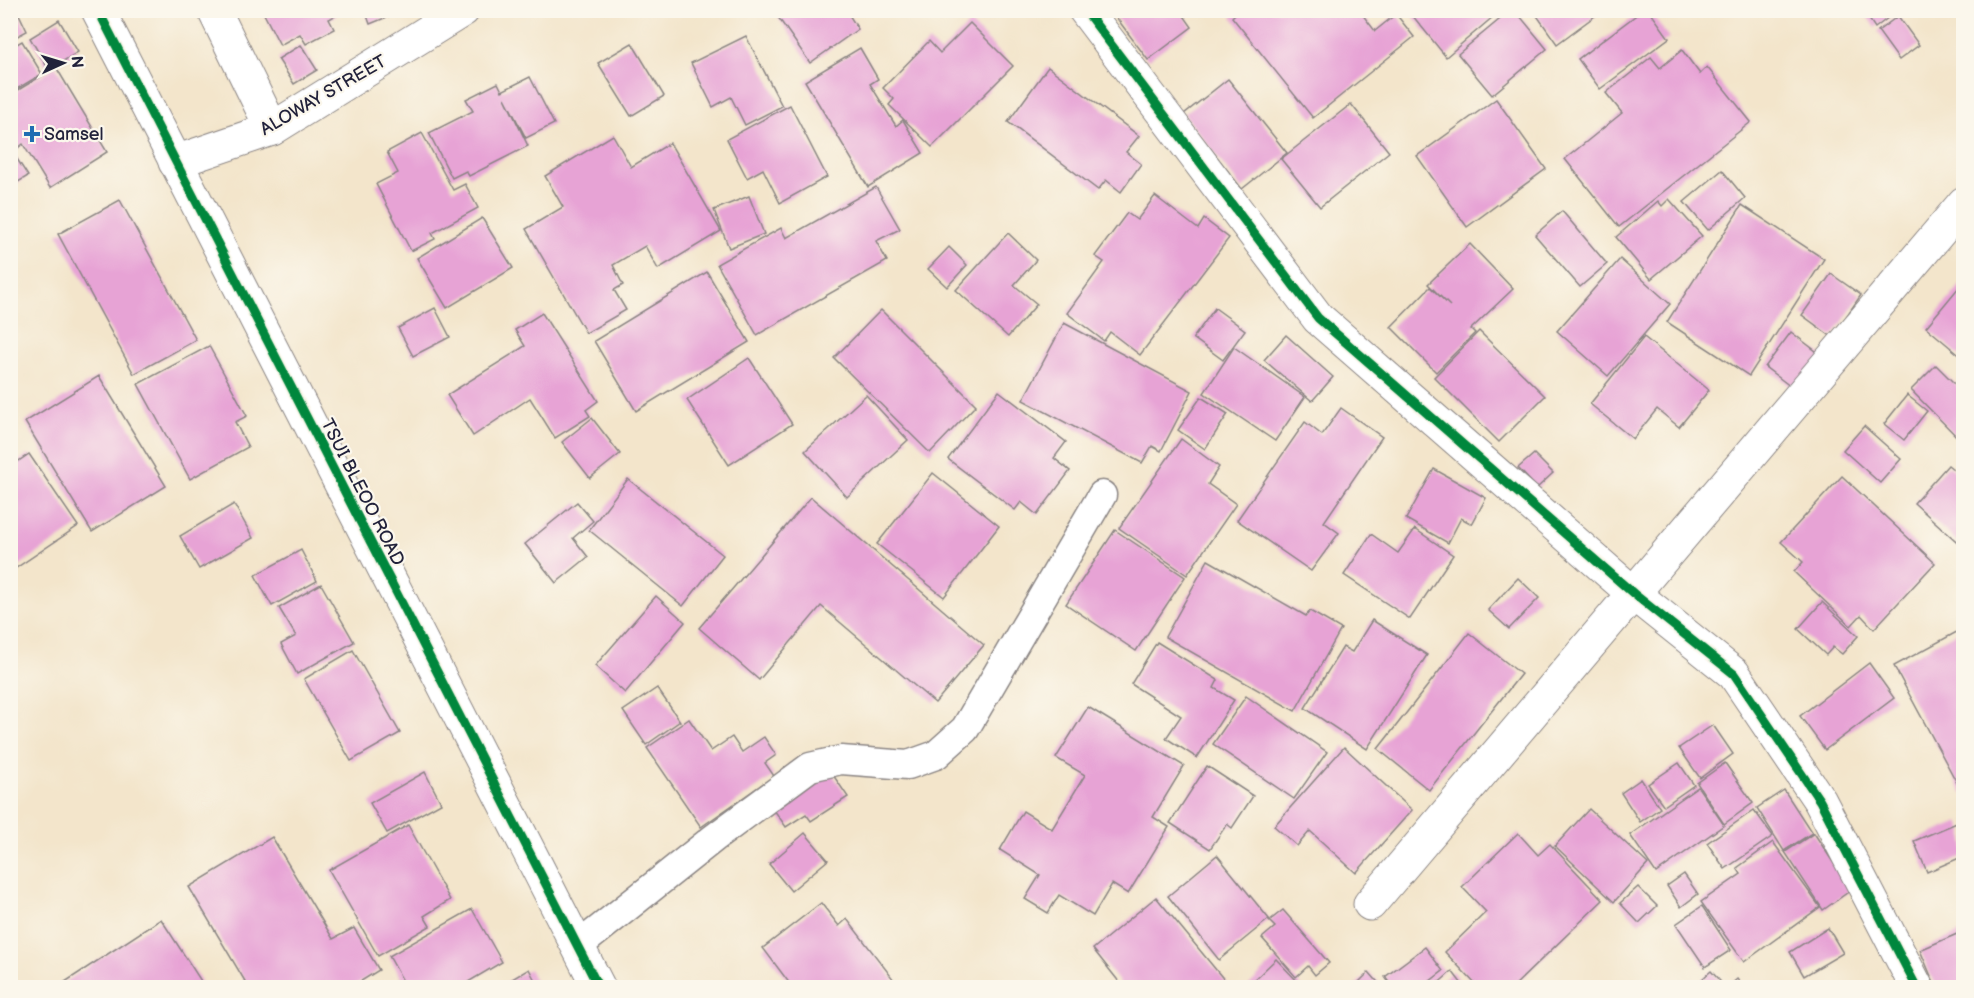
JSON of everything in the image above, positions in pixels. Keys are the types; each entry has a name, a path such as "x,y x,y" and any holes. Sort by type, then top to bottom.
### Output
{"street":[{"name":"TSUI BLEOO ROAD","path":"98,10 599,987"},
{"path":"214,10 272,129"},
{"name":"ALOWAY STREET","path":"176,162 272,129 463,10"},
{"path":"1085,10 1318,318 1634,594 1734,674 1820,801 1917,987"},
{"path":"1370,904 1964,203"}],"lane":[{"path":"577,947 714,838 810,767 841,760 908,765 936,755 965,729 1102,495"}],"building":[{"path":"10,10 17,10 27,31 10,40"},
{"path":"262,10 335,10 337,15 329,19 334,29 306,44 300,34 280,45"},
{"path":"365,10 402,10 402,11 370,24"},
{"path":"773,10 846,10 858,29 810,63"},
{"path":"1116,10 1180,10 1192,27 1148,60 1113,13"},
{"path":"1239,10 1359,10 1375,31 1396,14 1414,37 1313,118 1232,17"},
{"path":"1408,10 1501,10 1446,57"},
{"path":"1511,10 1515,10 1547,49 1492,95 1458,54"},
{"path":"1533,10 1603,10 1557,44"},
{"path":"1643,10 1649,10 1669,38 1600,89 1578,59"},
{"path":"1863,10 1898,10 1875,28"},
{"path":"1898,16 1919,45 1899,60 1878,31"},
{"path":"59,20 78,52 49,70 30,38"},
{"path":"970,23 1013,66 932,147 889,105 894,99 883,88 929,41 940,53"},
{"path":"746,36 782,106 745,125 731,97 713,107 691,63"},
{"path":"22,41 42,74 10,93 10,48"},
{"path":"632,43 664,96 631,116 598,63"},
{"path":"301,45 317,70 294,84 278,59"},
{"path":"860,48 878,79 870,84 896,126 903,120 923,153 868,187 805,81"},
{"path":"1682,50 1700,74 1707,67 1751,122 1619,227 1565,159 1622,113 1606,93 1651,57 1660,68"},
{"path":"56,67 107,152 50,188 23,144 14,151 10,144 10,95"},
{"path":"1048,67 1139,136 1126,152 1141,164 1121,192 1106,180 1098,190 1008,122"},
{"path":"530,77 554,124 526,138 505,98 528,146 469,176 466,171 452,178 429,133 473,111 466,99 498,83 502,91"},
{"path":"1228,79 1287,153 1242,189 1184,114"},
{"path":"1496,99 1546,169 1467,227 1417,156"},
{"path":"1351,104 1389,152 1320,207 1281,159"},
{"path":"790,105 827,177 780,203 763,169 747,178 727,139"},
{"path":"422,133 453,190 465,184 478,208 432,233 435,239 411,251 376,184 398,173 387,152"},
{"path":"613,135 631,167 670,143 721,231 658,269 645,246 613,265 623,285 614,290 626,310 586,333 526,229 563,207 545,176"},
{"path":"10,148 28,176 10,187"},
{"path":"1722,170 1745,198 1708,230 1684,202"},
{"path":"876,187 900,229 876,241 887,261 757,335 717,264 781,228 786,238"},
{"path":"749,196 764,234 729,248 714,210"},
{"path":"1155,196 1198,229 1204,219 1229,238 1140,355 1110,332 1104,341 1067,313 1104,262 1095,256 1127,213 1137,220"},
{"path":"1669,199 1702,236 1651,279 1616,237 1658,201 1662,206"},
{"path":"120,200 196,340 134,374 58,234"},
{"path":"1742,205 1824,259 1749,376 1667,322"},
{"path":"1562,211 1607,264 1580,287 1535,235"},
{"path":"482,218 513,268 447,308 417,258"},
{"path":"1008,233 1036,260 1014,285 1037,304 1008,337 956,290"},
{"path":"1470,244 1513,289 1471,329 1475,333 1436,372 1391,327 1430,287 1450,306 1428,284"},
{"path":"949,247 967,265 947,287 928,269"},
{"path":"1620,259 1670,304 1608,376 1557,331"},
{"path":"707,272 749,342 636,411 594,341"},
{"path":"1831,274 1861,295 1832,337 1802,315"},
{"path":"1964,281 1964,359 1926,327"},
{"path":"435,308 450,337 413,356 398,328"},
{"path":"1215,308 1245,330 1223,360 1193,338"},
{"path":"881,310 976,405 930,453 834,358"},
{"path":"542,313 598,401 586,410 590,416 555,438 530,398 473,436 447,395 525,346 515,330"},
{"path":"1064,323 1192,391 1161,451 1152,446 1142,463 1023,400"},
{"path":"1479,331 1545,396 1499,442 1434,377"},
{"path":"1791,332 1825,358 1799,393 1765,367"},
{"path":"1286,335 1333,377 1312,401 1264,360"},
{"path":"1644,337 1709,390 1679,427 1657,409 1633,439 1590,404"},
{"path":"209,346 247,416 235,422 248,447 190,479 138,384"},
{"path":"1234,347 1305,397 1275,441 1204,393"},
{"path":"749,358 792,424 729,465 687,400"},
{"path":"1936,365 1964,393 1964,444 1911,390"},
{"path":"99,376 166,486 92,532 25,422"},
{"path":"999,391 1066,442 1054,458 1070,471 1037,515 1021,502 1015,510 948,459"},
{"path":"866,395 908,440 847,497 805,451"},
{"path":"1907,395 1927,411 1904,440 1884,424"},
{"path":"1201,397 1228,414 1205,449 1178,430"},
{"path":"1341,408 1382,437 1324,522 1339,533 1311,571 1237,520 1305,422 1322,435"},
{"path":"592,418 620,454 590,478 562,442"},
{"path":"1864,426 1901,459 1880,483 1843,450"},
{"path":"1181,439 1219,467 1208,484 1236,504 1187,575 1119,528"},
{"path":"29,454 78,526 10,572 10,467"},
{"path":"1534,454 1553,473 1537,488 1518,468"},
{"path":"1948,465 1964,478 1964,548 1914,503"},
{"path":"1434,469 1486,498 1472,524 1461,518 1448,543 1406,519"},
{"path":"933,473 999,526 944,597 877,544"},
{"path":"1842,476 1935,563 1874,629 1861,615 1851,626 1794,572 1803,562 1781,542"},
{"path":"628,479 723,555 683,606 589,530"},
{"path":"811,497 984,645 935,703 821,606 759,680 699,628"},
{"path":"577,502 593,521 573,538 588,557 556,583 525,544"},
{"path":"234,504 253,538 199,569 180,536"},
{"path":"1415,529 1453,555 1410,619 1344,575 1371,534 1398,553"},
{"path":"1115,530 1185,577 1136,651 1066,604"},
{"path":"301,550 317,581 272,606 255,575"},
{"path":"1208,560 1306,616 1310,611 1341,629 1295,711 1165,637"},
{"path":"1518,578 1539,598 1509,629 1488,610"},
{"path":"321,584 354,642 297,674 281,644 296,636 279,608"},
{"path":"656,596 685,622 625,693 595,666"},
{"path":"1822,602 1858,636 1842,654 1833,647 1826,655 1798,629"},
{"path":"1372,620 1427,655 1367,749 1305,708 1343,647 1352,652"},
{"path":"1964,628 1964,796 1894,666"},
{"path":"1469,633 1521,674 1429,790 1378,749"},
{"path":"1157,642 1218,680 1214,688 1234,700 1197,758 1166,738 1181,716 1131,684"},
{"path":"353,650 400,733 351,761 304,679"},
{"path":"1869,663 1894,698 1825,750 1800,716"},
{"path":"657,688 680,721 646,745 623,711"},
{"path":"1246,696 1327,752 1294,799 1213,744"},
{"path":"1088,707 1184,766 1153,817 1169,827 1128,894 1112,884 1093,916 1059,895 1048,913 1025,899 1040,875 1000,850 1023,811 1052,829 1085,775 1056,758"},
{"path":"689,719 711,751 732,737 742,752 764,737 776,755 765,763 774,776 701,827 647,748"},
{"path":"1713,725 1733,754 1700,778 1679,748"},
{"path":"1344,747 1412,810 1356,873 1310,831 1297,846 1274,826"},
{"path":"1679,763 1694,785 1664,806 1648,784"},
{"path":"1725,763 1753,803 1724,824 1697,783"},
{"path":"1207,766 1253,796 1232,828 1227,824 1210,849 1170,823"},
{"path":"829,769 848,797 811,821 806,814 786,827 772,807"},
{"path":"425,772 441,803 387,833 370,803"},
{"path":"1641,779 1660,808 1640,822 1621,793"},
{"path":"1698,787 1724,825 1656,873 1630,835"},
{"path":"1784,790 1812,833 1784,851 1757,808"},
{"path":"1589,809 1648,864 1614,902 1555,846"},
{"path":"1754,810 1773,836 1725,869 1707,843"},
{"path":"1959,822 1964,833 1964,856 1927,872 1914,841"},
{"path":"408,825 450,900 424,916 430,926 378,956 329,870"},
{"path":"805,833 828,860 791,891 769,864"},
{"path":"1518,833 1538,855 1550,844 1603,900 1512,988 1479,988 1445,952 1486,912 1462,887"},
{"path":"1814,833 1851,890 1823,910 1785,852"},
{"path":"272,837 333,939 354,928 379,970 350,988 249,988 189,887"},
{"path":"1773,842 1820,907 1744,962 1701,902 1741,874 1737,868"},
{"path":"1217,855 1269,919 1219,960 1168,896"},
{"path":"1684,874 1698,894 1681,907 1667,886"},
{"path":"1638,887 1657,906 1639,923 1620,903"},
{"path":"1156,897 1226,982 1220,988 1124,988 1093,949"},
{"path":"821,903 839,926 847,919 894,980 884,988 793,988 763,948"},
{"path":"1702,906 1731,950 1705,967 1676,924"},
{"path":"472,909 502,962 458,988 407,988 389,956"},
{"path":"1283,910 1329,963 1315,975 1308,966 1296,977 1262,938 1275,927 1269,921"},
{"path":"161,919 201,981 192,988 65,988 62,984"},
{"path":"1828,928 1843,953 1804,976 1790,952"},
{"path":"1964,931 1964,988 1936,988 1920,950"},
{"path":"1425,947 1443,971 1421,988 1393,988 1385,977"},
{"path":"1276,959 1301,985 1299,988 1246,988"},
{"path":"529,969 539,988 497,988"},
{"path":"1452,971 1465,988 1433,988"},
{"path":"1711,971 1726,988 1692,988"},
{"path":"1369,972 1383,988 1353,988"},
{"path":"1737,979 1744,988 1727,988"}],"cycle path":[{"path":"98,10 599,988"},
{"path":"1085,10 1318,318 1634,594 1734,674 1820,801 1917,988"}],"place":[{"name":"Samsel","path":"32,134"}]}
